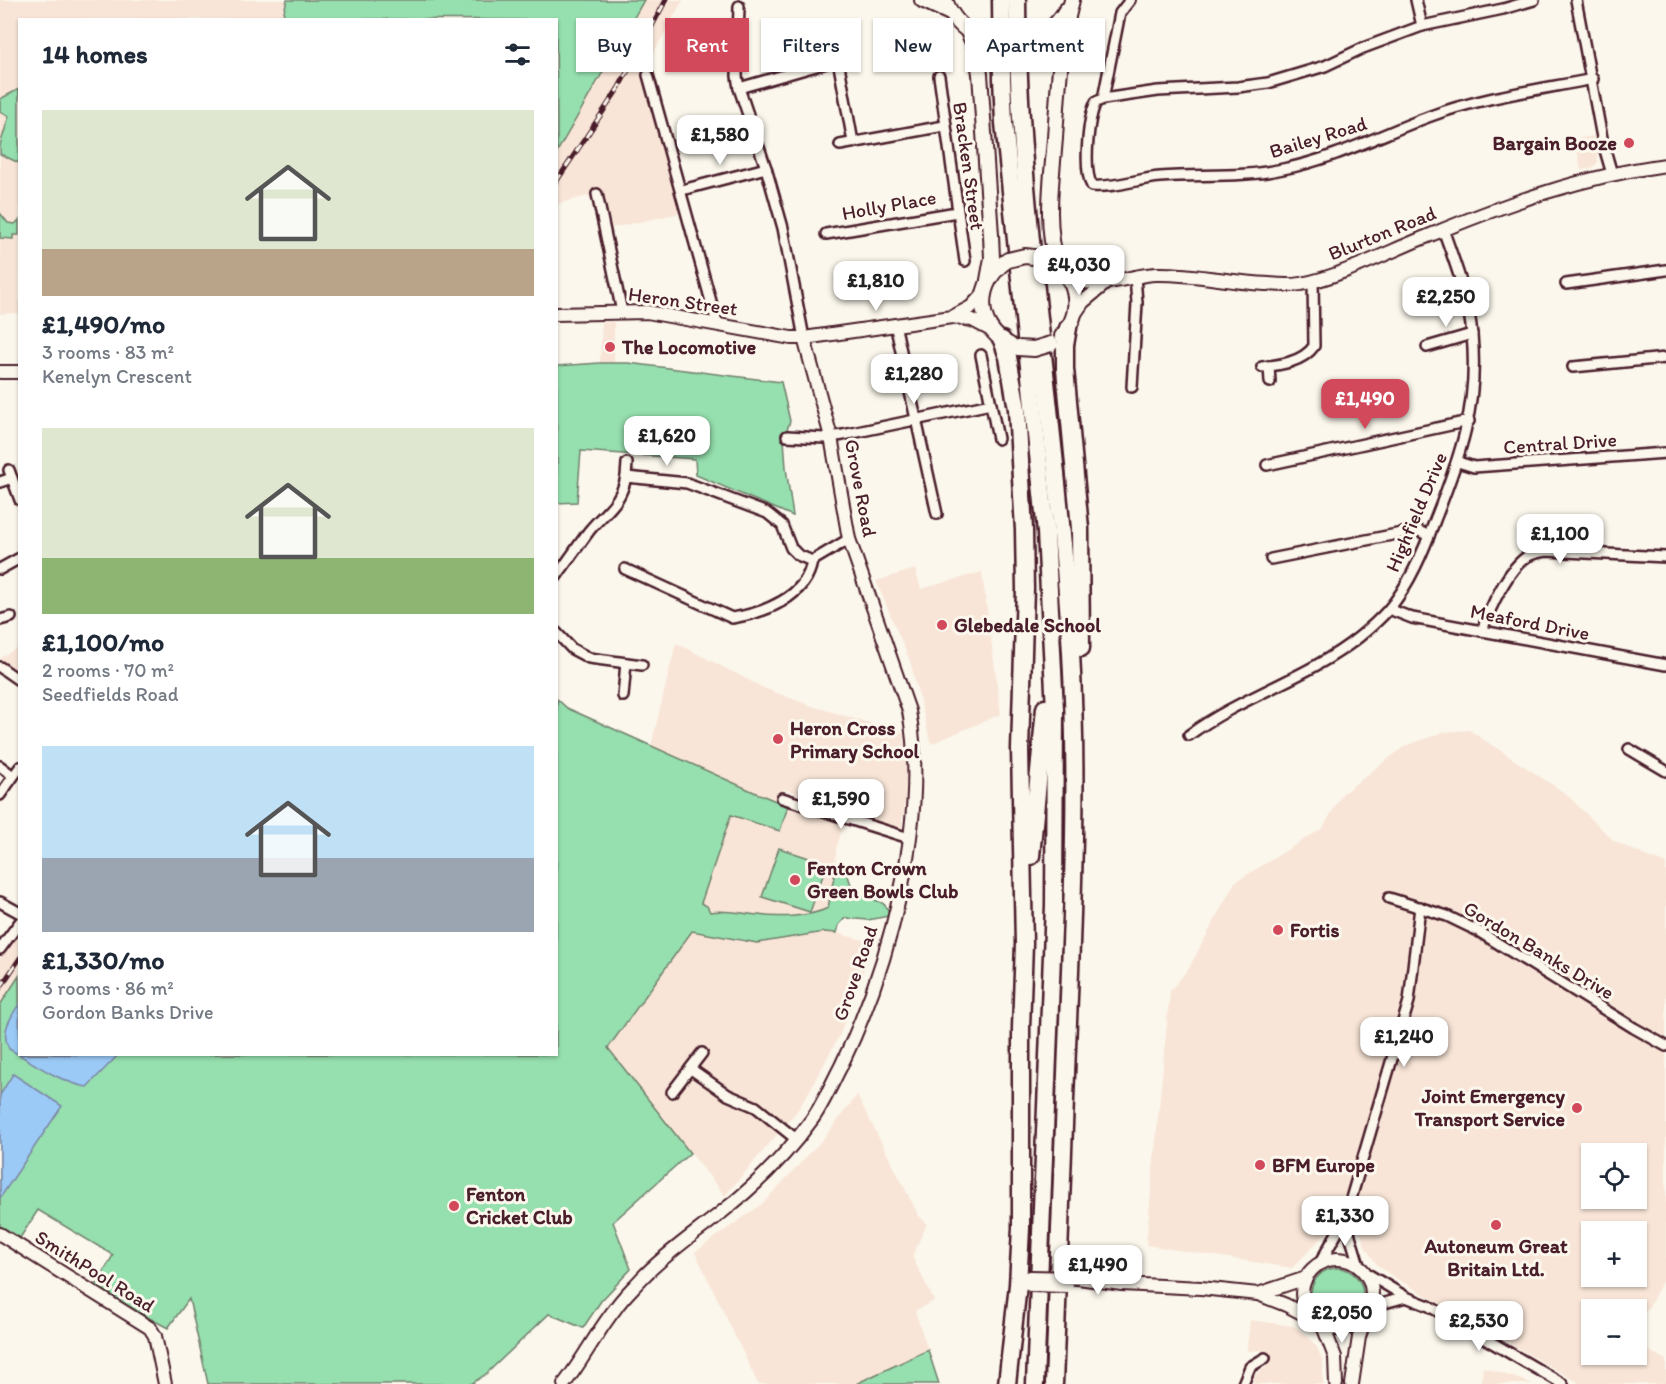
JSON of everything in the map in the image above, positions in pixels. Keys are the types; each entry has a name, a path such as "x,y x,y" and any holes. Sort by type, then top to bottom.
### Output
{"highway":[{"path":"1001,0 1004,123 1046,532 1055,710 1054,905 1035,1384"},
{"path":"1017,0 1018,96 1025,192 1063,545 1075,735"},
{"path":"1054,1384 1073,918 1075,735 1080,666 1082,559 1065,369 1065,345 1071,322"},
{"path":"997,335 1008,357 1017,409 1024,530 1025,589 1020,748 1024,944"},
{"path":"1007,1384 1024,1281 1021,1028 1024,944 1045,712 1046,532"}],"main road":[{"path":"922,0 951,14"},
{"path":"945,0 951,14 965,29"},
{"path":"1061,18 1071,0"},
{"path":"980,72 992,258 983,294 984,316 997,335 1018,348 1034,349 1052,344 1071,322 1076,306 1074,291 1061,269 1053,243 1051,214 1062,44 1071,0"},
{"path":"988,280 996,269 1008,261 1024,256 1042,258 1061,269"}],"street":[{"path":"1130,0 1120,13 1103,99 1158,91 1238,87 1268,83 1325,66 1363,48 1422,26 1534,0"},
{"path":"1416,0 1422,26"},
{"path":"1576,0 1593,79 1603,143 1612,174"},
{"path":"739,6 737,76 739,88 783,228 804,338 952,317 972,320 997,335"},
{"path":"739,88 795,72"},
{"path":"839,72 852,142"},
{"path":"648,75 717,323"},
{"name":"Bracken Street","path":"939,76 944,126 965,261"},
{"name":"Bailey Road","path":"1103,99 1096,102 1092,110 1087,170 1092,186 1102,187 1160,177 1259,174 1317,161 1460,106 1593,79"},
{"path":"840,145 944,126"},
{"name":"Blurton Road","path":"1061,269 1081,281 1107,282 1135,276 1183,274 1248,284 1286,285 1313,281 1522,199 1612,174 1666,165"},
{"path":"681,190 765,168"},
{"path":"597,194 622,312"},
{"name":"Holly Place","path":"826,234 957,212"},
{"name":"Highfield Drive","path":"1189,735 1218,716 1337,653 1371,627 1389,609 1409,578 1430,536 1458,462 1468,421 1473,376 1472,334 1459,274 1443,229"},
{"path":"1566,284 1666,270"},
{"path":"1132,387 1137,303 1135,276"},
{"path":"1270,382 1266,367 1302,357 1314,346 1313,281"},
{"name":"Blurton Road","path":"1071,322 1083,302 1107,282"},
{"path":"952,317 971,307 983,294"},
{"name":"Heron Street","path":"558,314 647,312 791,338 804,338"},
{"path":"895,324 937,514"},
{"path":"1427,347 1472,334"},
{"name":"Grove Road","path":"564,1384 577,1368 615,1308 643,1277 667,1254 746,1192 814,1117 848,1050 891,933 909,838 916,767 914,737 909,711 849,539 837,436 804,338"},
{"path":"981,355 998,439"},
{"path":"1573,367 1666,358"},
{"path":"0,372 18,372"},
{"path":"788,436 837,436 991,404"},
{"path":"1267,465 1468,421"},
{"name":"Central Drive","path":"1458,462 1474,467 1666,453"},
{"path":"558,574 588,532 616,503 623,491 627,463"},
{"path":"0,482 11,474 18,494"},
{"path":"626,477 687,483 767,513 782,525 791,548 798,555 812,561"},
{"path":"1271,559 1417,530 1430,536"},
{"path":"812,561 849,539"},
{"path":"1482,631 1497,595 1521,562 1529,556 1546,551 1666,557"},
{"path":"0,569 18,559"},
{"path":"625,569 732,618 793,596 811,568 812,561"},
{"name":"Meaford Drive","path":"1389,609 1412,618 1666,666"},
{"path":"0,620 11,617"},
{"path":"558,634 577,653 589,658 642,665"},
{"path":"623,696 626,663"},
{"path":"0,667 18,680"},
{"path":"1629,749 1666,771"},
{"path":"0,766 13,776"},
{"path":"0,795 18,770"},
{"path":"782,798 909,838"},
{"name":"Gordon Banks Drive","path":"1389,898 1447,916 1478,931 1666,1046"},
{"path":"0,902 18,912"},
{"path":"1311,1318 1304,1307 1302,1293 1306,1278 1321,1261 1345,1219 1409,1001 1420,907"},
{"path":"0,949 18,925"},
{"path":"672,1092 702,1053"},
{"path":"691,1069 728,1095 756,1107 796,1138"},
{"path":"1345,1219 1363,1269 1371,1283 1372,1295 1359,1337 1352,1384"},
{"name":"SmithPool Road","path":"0,1234 150,1328 155,1336 165,1384"},
{"path":"1321,1261 1336,1258 1349,1260 1406,1297 1429,1306 1563,1384"},
{"path":"1258,1294 1306,1278"},
{"path":"1024,1281 1201,1288 1258,1294 1286,1305 1323,1326 1343,1329 1355,1324 1369,1309 1406,1297"},
{"path":"1323,1326 1335,1357 1336,1384"},
{"path":"1243,1384 1250,1367 1265,1358"}],"shaded area":[{"path":"0,0 287,0 282,18 18,18 18,313 0,314"},
{"path":"644,0 683,0 673,18 665,18 665,32 653,54 653,18 634,18"},
{"path":"603,72 643,72 680,213 612,228 603,192 558,204 558,150"},
{"path":"1595,136 1598,162 1592,168 1581,170 1575,139"},
{"name":"The Locomotive","path":"602,322 614,322 614,363 600,363"},
{"name":"Glebedale School","path":"915,569 921,589 982,572 1001,714 931,744 910,661 876,581"},
{"name":"Heron Cross Primary School","path":"676,643 766,689 809,705 903,733 907,764 901,830 784,789 778,800 748,790 651,746"},
{"path":"18,648 18,671 0,658"},
{"path":"1469,730 1565,793 1614,841 1666,863 1666,1281 1663,1280 1647,1310 1647,1299 1581,1299 1581,1365 1647,1365 1647,1350 1666,1360 1666,1384 1581,1384 1392,1276 1377,1265 1366,1248 1360,1231 1328,1231 1292,1268 1146,1245 1170,991 1189,968 1235,882 1323,828 1342,794 1405,746 1444,732"},
{"path":"788,806 845,821 836,849 835,871 828,908 808,915 762,916 723,911 710,912 708,909 697,915 731,814 779,831"},
{"path":"18,931 18,978 0,1005 0,958"},
{"path":"692,931 757,943 824,932 837,933 874,943 840,1034 810,1090 797,1111 725,1196 608,1048"},
{"path":"857,1095 919,1216 927,1224 912,1256 934,1301 915,1311 928,1350 856,1384 758,1384 695,1252 763,1203 824,1138"},
{"path":"1250,1320 1294,1326 1305,1334 1317,1347 1323,1363 1323,1384 1253,1384 1254,1377 1266,1367 1262,1350 1247,1351"},
{"path":"1483,1367 1533,1384 1481,1384"}],"green space":[{"path":"287,0 644,0 634,18 576,18 576,72 603,72 558,150 558,18 282,18"},
{"path":"18,90 18,163 0,154 0,145 9,116 0,112 0,99"},
{"path":"0,213 8,223 15,224 18,221 18,235 13,235 13,239 0,238"},
{"path":"628,363 781,382 790,421 784,439 793,516 696,475 695,459 581,451 577,502 558,503 558,366"},
{"path":"558,700 567,708 788,806 780,831 731,815 701,903 707,906 710,912 728,911 785,916 821,911 828,908 835,871 842,866 854,890 865,897 883,903 889,916 868,920 845,918 839,925 837,933 824,932 757,943 692,931 608,1048 690,1153 613,1222 631,1269 601,1301 583,1328 549,1314 486,1374 471,1384 208,1384 189,1299 168,1328 96,1286 113,1255 38,1210 20,1238 0,1227 0,1005 18,978 18,1056 558,1056"},
{"name":"Fenton Crown Green Bowls Club","path":"779,848 827,864 810,912 762,897"},
{"path":"1332,1268 1342,1268 1356,1275 1363,1294 1356,1313 1342,1320 1332,1320 1322,1316 1315,1309 1311,1299 1311,1289 1315,1279 1322,1272"},
{"path":"928,1350 939,1384 856,1384 862,1381"}],"water":[{"path":"18,1006 18,1054 9,1049 6,1043 6,1031"},
{"path":"21,1056 117,1056 87,1087 56,1076"},
{"path":"13,1074 62,1106 0,1198 0,1095"}],"railway":[{"path":"558,179 618,89 666,0"},
{"path":"0,988 18,961"}],"place":[{"name":"Bargain Booze","path":"1629,143"},
{"name":"The Locomotive","path":"610,347"},
{"name":"Glebedale School","path":"942,625"},
{"name":"Heron Cross Primary School","path":"778,739"},
{"name":"Fenton Crown Green Bowls Club","path":"795,880"},
{"name":"Fortis","path":"1278,930"},
{"name":"Joint Emergency Transport Service","path":"1577,1108"},
{"name":"BFM Europe","path":"1260,1165"},
{"name":"Fenton Cricket Club","path":"454,1206"},
{"name":"Autoneum Great Britain Ltd.","path":"1496,1225"}]}
